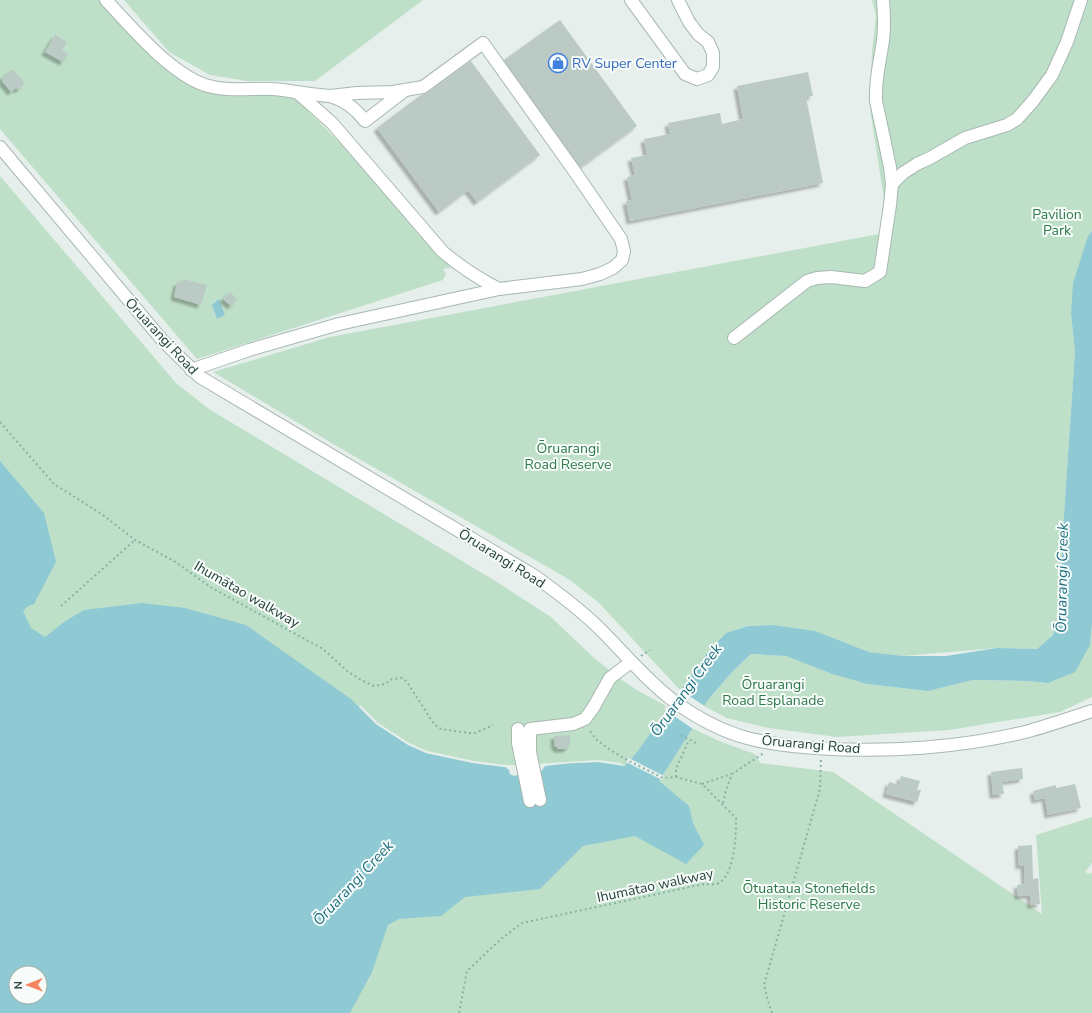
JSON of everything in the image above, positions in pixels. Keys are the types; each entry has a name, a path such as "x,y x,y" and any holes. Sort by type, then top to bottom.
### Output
{"street":[{"path":"106,0 163,58 190,78 204,85 231,89 274,89 330,96 357,93 393,92 422,87 483,43 621,239 624,251 622,260 613,268 600,274 582,279 499,289 339,324 249,350 191,370"},
{"path":"631,0 685,74 697,79 708,75 713,67 714,53 708,42 698,34 689,22 678,0"},
{"path":"734,338 807,281 817,278 831,277 865,281 880,272 892,184 875,90 876,75 885,23 882,0"},
{"path":"892,184 908,170 965,138 1007,125 1017,119 1052,75 1067,42 1082,0"},
{"path":"330,96 340,100 356,110 365,121 405,90"},
{"path":"298,93 332,123 443,252 477,278 499,289"},
{"name":"Ōruarangi Road","path":"0,147 163,341 191,370 211,385 533,575 580,609 663,693 688,711 708,722 746,737 770,743 840,750 894,749 954,744 1006,736 1029,731 1092,711"},
{"path":"535,801 530,752 524,729 573,724 582,721 588,717 610,678 631,662"}],"path":[{"name":"Ihumātao walkway","path":"0,422 54,484 103,515 135,540 174,561 212,588 323,648 347,671 361,680 374,686 385,684 392,679 402,678 407,682 434,724 442,729 475,733 493,726"},
{"path":"61,606 135,540"},
{"name":"Ihumātao walkway","path":"459,1013 467,972 501,939 522,923 704,884 715,884 721,882 729,868 735,845 736,818 702,784 676,777 663,778 627,760 597,740 587,728 573,724"},
{"path":"681,735 696,743"},
{"path":"676,777 676,769 690,740"},
{"path":"702,784 732,774 765,752"},
{"path":"772,1013 764,984 820,789 821,758"},
{"path":"722,803 732,774"}],"green space":[{"path":"0,0 99,0 176,76 195,88 283,94 297,100 349,152 451,268 443,269 446,274 443,280 197,359 0,129"},
{"path":"124,0 423,0 315,81 247,81 210,75 169,52"},
{"path":"872,0 1092,0 1092,231 1088,236 1071,314 1075,352 1059,613 1053,635 1037,649 997,648 903,656 869,652 814,631 773,625 748,626 726,633 707,653 707,701 733,671 751,654 786,656 832,674 867,684 928,691 973,680 1048,683 1090,645 1092,624 1092,697 1060,712 949,730 837,737 768,728 727,718 704,706 692,728 719,741 755,754 760,763 833,772 1042,914 1036,835 1092,817 1092,863 1085,872 1090,874 1092,872 1092,1013 0,1013 0,176 176,383 209,409 497,582 551,617 593,657 623,681 668,707 680,690 599,603 570,580 340,448 213,372 330,337 879,234 884,199 870,109 872,52 876,16"}],"water":[{"name":"Ōruarangi Creek","path":"1092,231 1092,624 1090,645 1075,672 1048,683 973,680 928,691 867,684 832,674 786,656 751,654 733,671 707,701 692,729 659,781 689,806 693,823 704,845 686,864 635,836 583,846 540,889 465,897 441,916 399,919 388,925 372,972 350,1013 0,1013 0,461 44,513 56,562 34,604 28,606 23,611 31,628 45,637 64,622 84,610 142,603 185,608 246,625 351,699 376,724 426,753 473,763 505,767 598,762 625,766 638,751 707,653 726,633 748,626 773,625 815,631 869,652 903,656 946,656 997,648 1037,649 1053,635 1059,613 1075,352 1071,314 1073,283 1088,236"},
{"path":"219,299 225,315 217,319 212,305"}],"pier":[{"path":"679,689 706,707 693,729 664,709"},
{"path":"360,705 378,723 409,743 427,751 474,761 518,765 518,775 514,776 510,774 509,770 505,767 473,763 426,753 408,745 376,724 359,707"},
{"path":"629,758 664,776 662,780 626,762"},
{"path":"598,760 620,763 625,766 598,762 571,763 545,766 540,773 535,764"}],"building":[{"path":"560,20 637,126 581,167 504,60"},
{"path":"55,35 67,42 62,50 68,54 63,62 45,52"},
{"path":"471,61 540,155 477,202 468,190 439,212 377,128 421,95 427,93"},
{"path":"12,69 25,83 18,90 16,88 11,92 2,81 2,78"},
{"path":"808,72 813,96 806,97 823,183 630,221 626,201 632,200 627,177 635,175 631,158 647,155 644,139 670,134 668,123 720,113 722,124 743,119 737,86"},
{"path":"183,279 207,285 201,305 174,297 177,282 181,283"},
{"path":"230,292 237,299 231,306 223,299"},
{"path":"570,735 570,747 567,747 567,749 557,749 557,747 555,747 554,736"},
{"path":"1022,768 1023,779 1002,782 1004,794 993,795 991,772"},
{"path":"901,776 920,781 917,790 921,790 917,802 886,794 889,782 899,785"},
{"path":"1075,784 1081,808 1048,815 1045,798 1035,800 1033,791 1056,785 1056,788"},
{"path":"1032,845 1033,879 1038,878 1040,904 1031,905 1030,895 1018,896 1017,885 1025,884 1024,865 1019,866 1018,846"}],"place":[{"name":"RV Super Center","path":"558,63"}],"park label":[{"name":"Pavilion Park","path":"1057,222"},
{"name":"Ōruarangi Road Reserve","path":"568,456"},
{"name":"Ōruarangi Road Esplanade","path":"773,692"},
{"name":"Ōtuataua Stonefields Historic Reserve","path":"809,896"}]}
